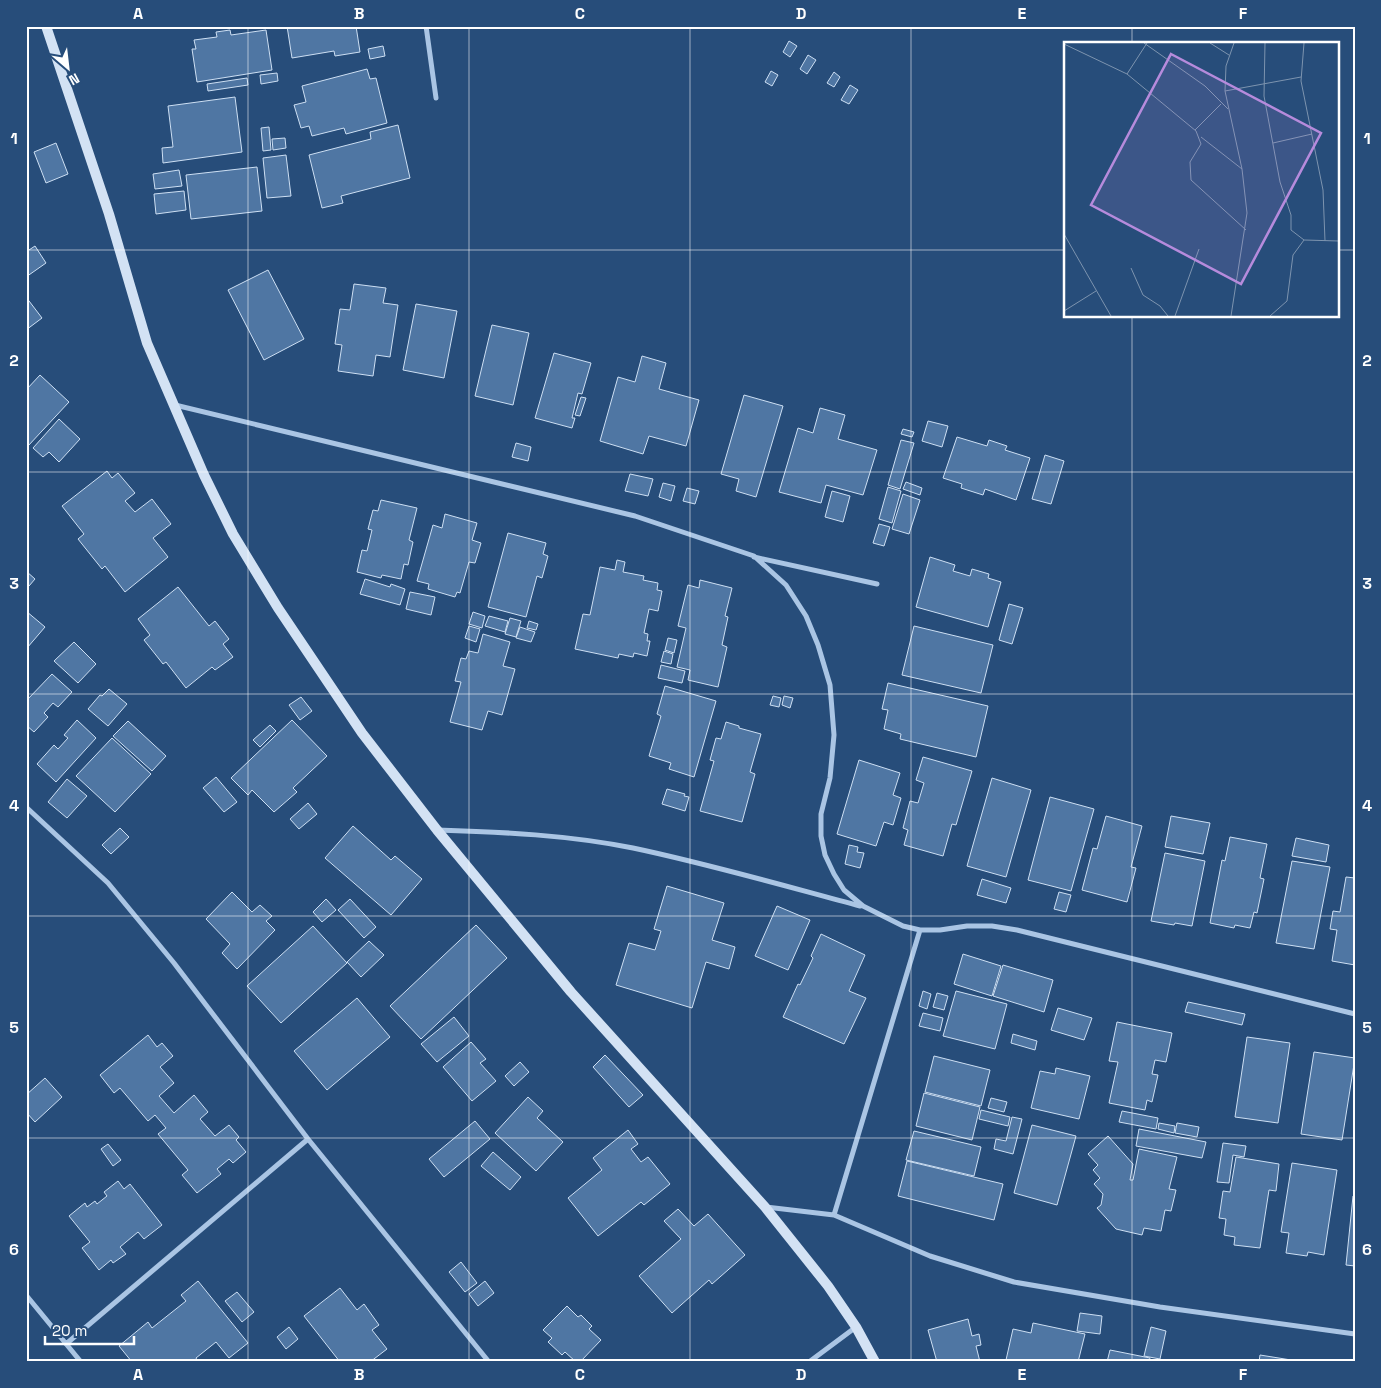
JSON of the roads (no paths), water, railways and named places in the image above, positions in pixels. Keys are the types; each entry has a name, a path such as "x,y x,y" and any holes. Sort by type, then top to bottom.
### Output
{"street":[{"path":"46,26 109,214 148,343 204,475 233,534 278,608 362,733 437,830 571,992 765,1207 828,1286 856,1327 875,1362"},
{"path":"426,26 436,98"},
{"path":"174,405 635,516 754,556 877,584"},
{"path":"754,556 786,585 806,616 818,645 830,685 834,735 830,778 821,814 821,836 825,855 834,874 844,890 863,906"},
{"path":"26,807 108,883 174,963 308,1139 489,1362"},
{"path":"437,830 506,832 574,839 633,848 863,906 903,926 920,930 940,930 967,926 992,926 1017,930 1355,1014"},
{"path":"834,1215 920,930"},
{"path":"66,1344 308,1139"},
{"path":"765,1207 834,1215 930,1256 1014,1282 1160,1307 1355,1334"},
{"path":"26,1295 81,1362"},
{"path":"809,1362 856,1327"}]}
